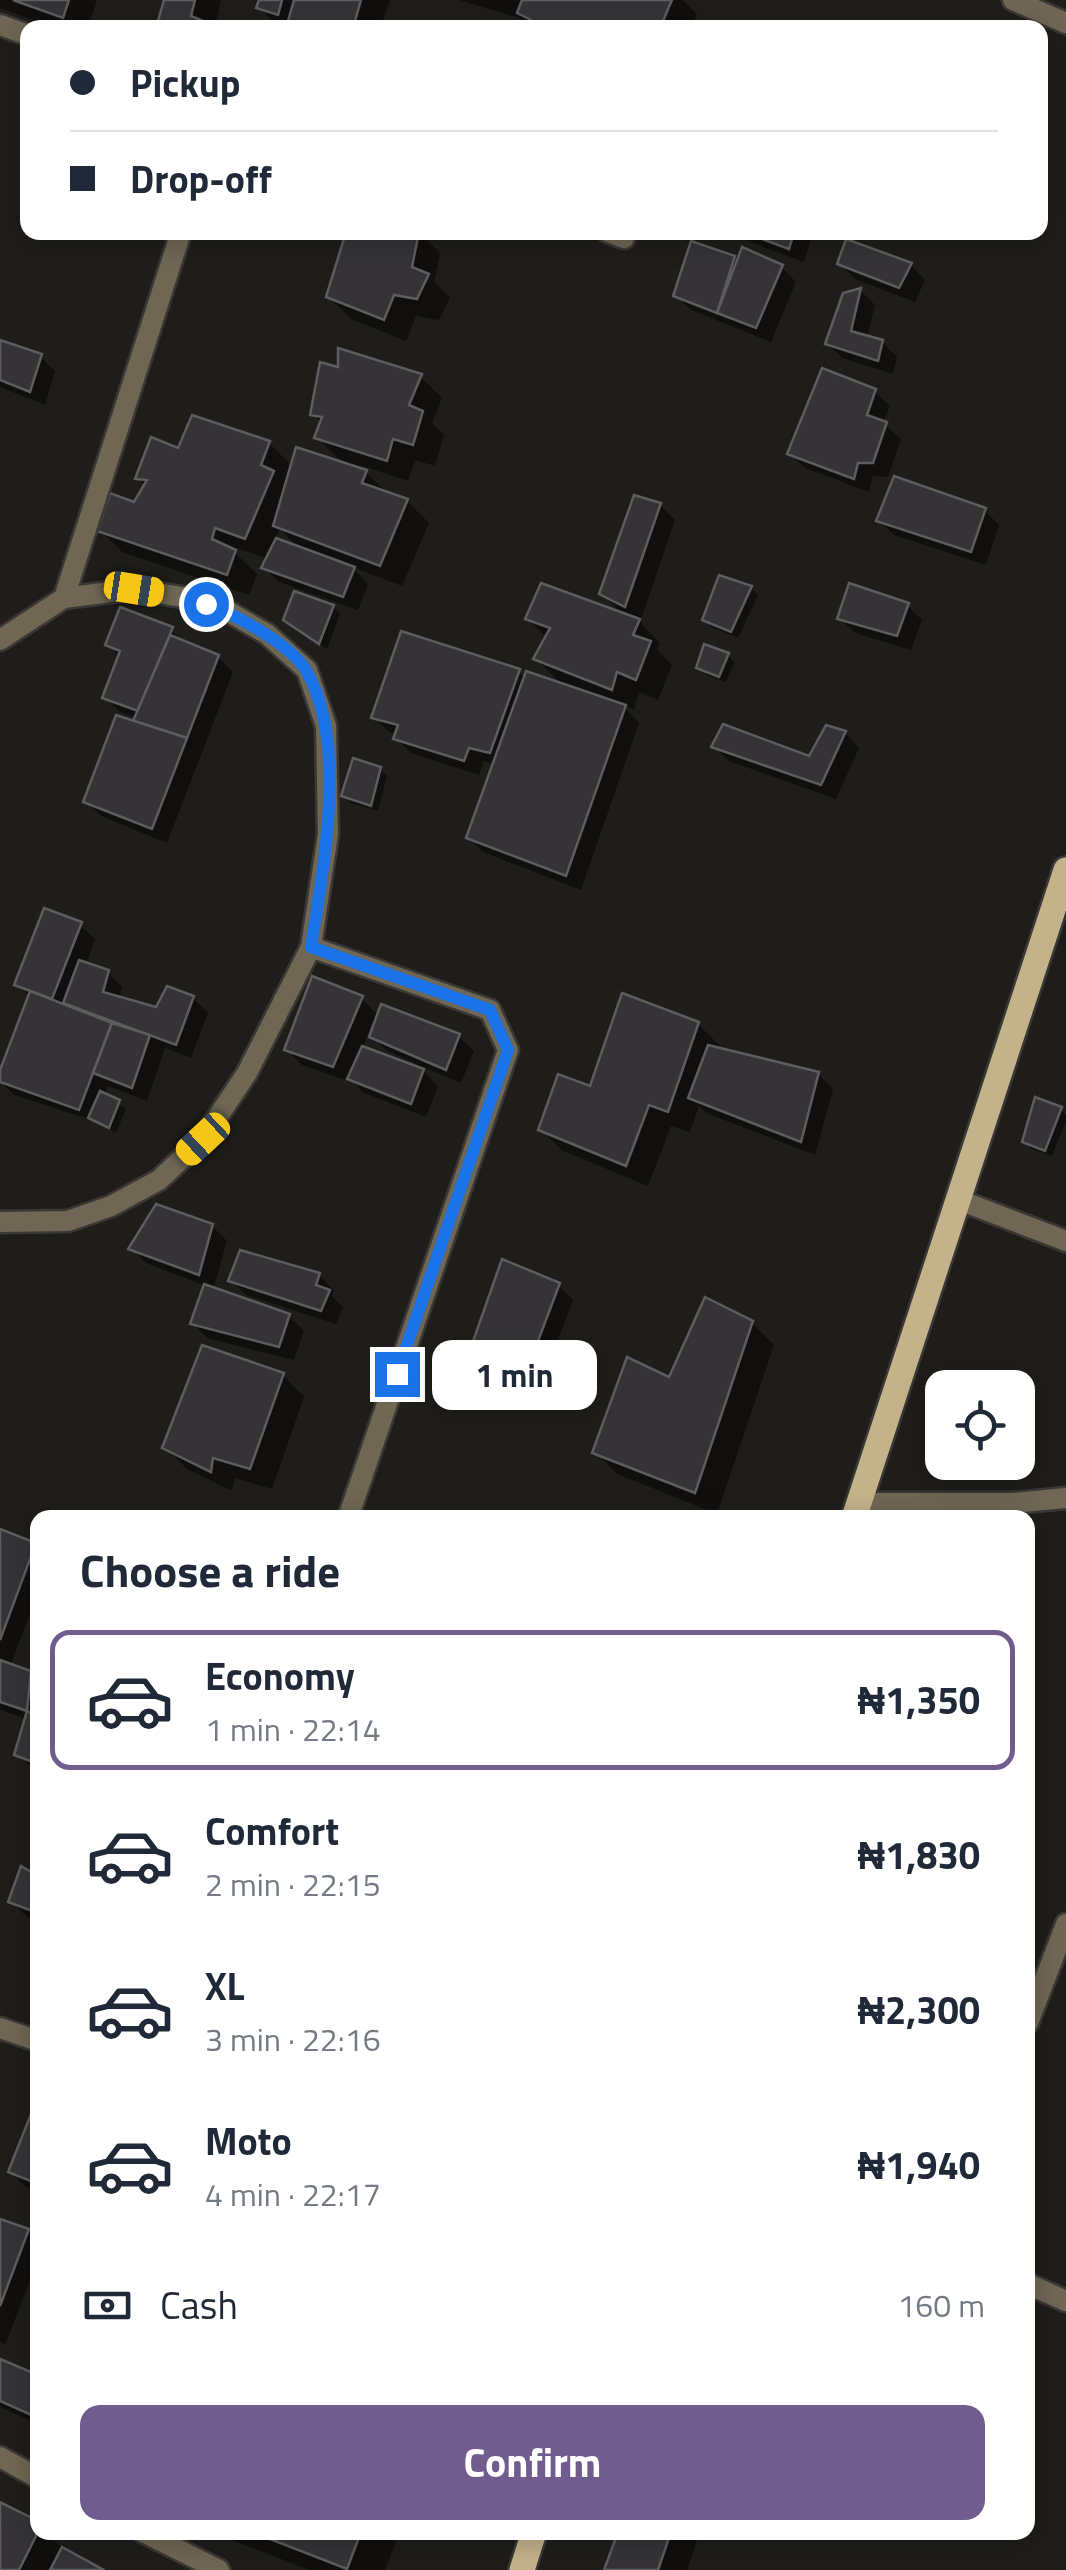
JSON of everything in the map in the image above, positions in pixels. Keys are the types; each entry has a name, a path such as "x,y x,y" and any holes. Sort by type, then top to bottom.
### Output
{"main road":[{"path":"856,1510 1059,905 1066,870"},
{"path":"522,2570 531,2540"}],"street":[{"path":"1013,0 1066,23"},
{"path":"64,598 178,240"},
{"path":"0,640 64,598 134,589 182,597 229,612 266,634 306,670 326,726 328,834 311,947 247,1073 203,1139 158,1180 112,1206 68,1221 0,1222"},
{"path":"311,947 490,1010 508,1050 351,1510"},
{"path":"959,1200 1066,1241"},
{"path":"856,1510 1066,1498"},
{"path":"1035,2006 1066,1924"},
{"path":"0,2028 30,2037"},
{"path":"1035,2287 1066,2301"},
{"path":"0,2457 30,2474"},
{"path":"159,2540 219,2570"}],"building":[{"path":"13,0 69,0 63,18"},
{"path":"164,0 195,0 191,16 201,20 158,20"},
{"path":"259,0 282,0 278,15 256,8"},
{"path":"294,0 361,0 355,20 288,20"},
{"path":"522,0 672,0 663,20 531,20 517,13"},
{"path":"344,240 417,240 412,267 429,274 417,299 394,295 384,320 326,297"},
{"path":"765,240 792,240 789,249"},
{"path":"846,240 912,263 899,288 837,264"},
{"path":"691,241 735,256 717,313 673,296"},
{"path":"742,247 783,265 756,328 717,313"},
{"path":"861,288 851,331 883,340 878,361 825,344 843,293"},
{"path":"0,340 42,354 30,392 0,380"},
{"path":"338,348 422,374 409,405 423,411 413,445 393,439 387,461 314,438 322,417 310,415 320,362 338,367"},
{"path":"822,368 876,389 867,415 887,422 873,463 858,463 854,479 787,454"},
{"path":"192,415 270,441 261,465 274,471 245,539 215,528 212,539 236,550 227,575 97,531 110,493 134,502 147,480 135,479 151,437 178,448"},
{"path":"296,447 367,470 362,483 408,499 380,566 273,526"},
{"path":"894,476 986,508 971,552 876,521"},
{"path":"634,495 661,503 625,607 599,594"},
{"path":"276,538 355,567 343,597 261,568"},
{"path":"719,575 752,586 731,632 702,620"},
{"path":"541,583 640,619 633,635 651,641 636,680 617,672 612,690 533,659 550,628 525,619"},
{"path":"849,583 909,603 897,636 837,619"},
{"path":"294,591 334,605 319,644 283,620"},
{"path":"120,607 173,627 138,711 102,698 120,651 105,645"},
{"path":"401,631 520,669 490,753 469,748 464,761 393,739 398,725 371,718"},
{"path":"170,635 219,655 187,738 133,721"},
{"path":"704,644 729,653 719,677 696,668"},
{"path":"526,671 626,705 566,876 466,838"},
{"path":"116,715 187,738 152,829 83,802"},
{"path":"723,724 809,756 826,725 846,731 821,785 711,747"},
{"path":"353,758 381,767 371,806 341,796"},
{"path":"44,908 82,922 52,999 14,985"},
{"path":"79,960 109,970 103,992 156,1007 167,986 194,996 176,1045 63,1003"},
{"path":"312,976 363,996 333,1067 284,1050"},
{"path":"30,991 112,1023 79,1110 0,1082 0,1070"},
{"path":"622,993 699,1022 668,1112 649,1105 626,1166 538,1130 558,1074 590,1086"},
{"path":"381,1004 460,1034 446,1070 369,1037"},
{"path":"112,1023 150,1035 132,1088 93,1073"},
{"path":"708,1045 819,1072 801,1142 688,1098"},
{"path":"362,1046 424,1069 411,1104 347,1079"},
{"path":"100,1091 120,1100 109,1128 88,1118"},
{"path":"1035,1097 1062,1107 1045,1151 1022,1142"},
{"path":"156,1204 213,1224 199,1275 128,1249"},
{"path":"240,1250 320,1273 316,1285 330,1290 321,1311 228,1281"},
{"path":"502,1259 560,1283 527,1370 471,1347"},
{"path":"204,1284 290,1314 279,1347 190,1324"},
{"path":"705,1297 753,1321 695,1493 592,1453 627,1357 669,1377"},
{"path":"202,1345 284,1373 250,1469 213,1458 211,1472 162,1448"},
{"path":"0,1529 30,1541 30,1559 0,1640"},
{"path":"0,1660 30,1671 27,1711 0,1702"},
{"path":"27,1711 30,1761 14,1755"},
{"path":"21,1866 30,1871 30,1910 8,1902"},
{"path":"30,2117 30,2181 8,2172"},
{"path":"0,2219 29,2229 0,2306"},
{"path":"0,2359 30,2372 30,2414 0,2401"},
{"path":"0,2502 30,2517 30,2540 34,2540 19,2570 0,2570"},
{"path":"273,2540 358,2540 347,2569"},
{"path":"615,2540 668,2540 658,2570 604,2570"},
{"path":"62,2547 104,2570 50,2570"}],"route":[{"path":"206,604 229,612 266,634 306,670 326,726 328,834 311,947 490,1010 508,1050 397,1374"}]}
